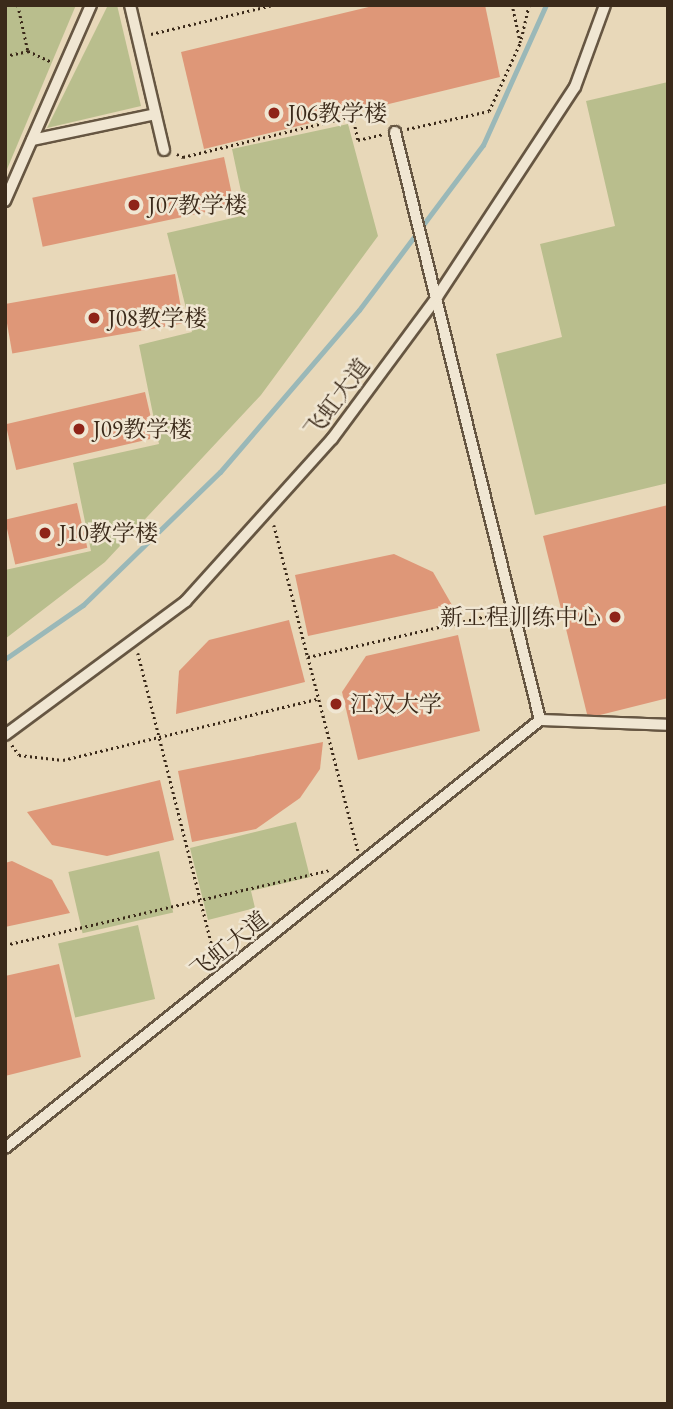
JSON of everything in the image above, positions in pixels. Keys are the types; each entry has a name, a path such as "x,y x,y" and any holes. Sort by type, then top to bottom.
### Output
{"lane":[{"path":"5,201 91,5"},
{"path":"130,5 164,150"},
{"name":"飞虹大道","path":"5,736 186,601 332,439 437,297 575,88 605,5"},
{"path":"32,140 155,114"},
{"path":"395,132 540,720 668,724"},
{"name":"飞虹大道","path":"5,1149 540,720"}],"path":[{"path":"18,5 29,51"},
{"path":"137,37 273,5"},
{"path":"512,5 520,43"},
{"path":"164,150 184,157 353,116 358,140 489,111 520,43 529,5"},
{"path":"5,56 29,51 64,68"},
{"path":"270,508 361,863"},
{"path":"308,657 513,610"},
{"path":"134,640 219,977"},
{"path":"5,736 19,755 63,760 318,699"},
{"path":"5,945 334,869"}],"green space":[{"path":"5,5 76,5 5,174"},
{"path":"108,5 117,5 141,106 47,128"},
{"path":"668,82 668,483 535,515 496,354 562,337 540,244 615,226 586,101"},
{"path":"348,124 378,236 261,395 105,562 5,639 5,570 91,551 73,463 159,444 139,345 192,332 167,233 246,215 232,149"},
{"path":"296,822 310,877 251,891 255,908 208,920 190,848"},
{"path":"159,851 173,912 83,933 68,872"},
{"path":"138,925 155,999 75,1017 58,943"}],"building":[{"name":"J06教学楼","path":"377,5 485,5 500,77 204,149 181,52"},
{"name":"J07教学楼","path":"224,157 234,206 43,247 32,198"},
{"name":"J08教学楼","path":"175,274 184,323 12,353 5,304"},
{"name":"J09教学楼","path":"145,392 156,438 16,470 6,424"},
{"name":"J10教学楼","path":"77,503 87,548 15,564 5,520"},
{"name":"新工程训练中心","path":"668,505 668,698 588,718 543,536"},
{"path":"394,554 433,572 452,605 308,636 295,575"},
{"path":"289,620 305,682 176,714 179,671 209,640"},
{"path":"458,635 480,731 358,760 342,692 366,656"},
{"path":"323,742 320,769 300,798 256,829 192,842 178,771"},
{"path":"160,780 174,840 107,856 52,845 27,812"},
{"path":"12,861 52,880 70,913 5,927 5,863"},
{"path":"59,964 81,1057 5,1076 5,976"}],"waterway":[{"path":"5,659 83,605 220,472 359,310 483,145 546,5"}],"place":[{"name":"J06教学楼","path":"274,113"},
{"name":"J07教学楼","path":"134,205"},
{"name":"J08教学楼","path":"94,318"},
{"name":"J09教学楼","path":"79,429"},
{"name":"J10教学楼","path":"45,533"},
{"name":"新工程训练中心","path":"615,617"},
{"name":"江汉大学","path":"336,704"}]}
